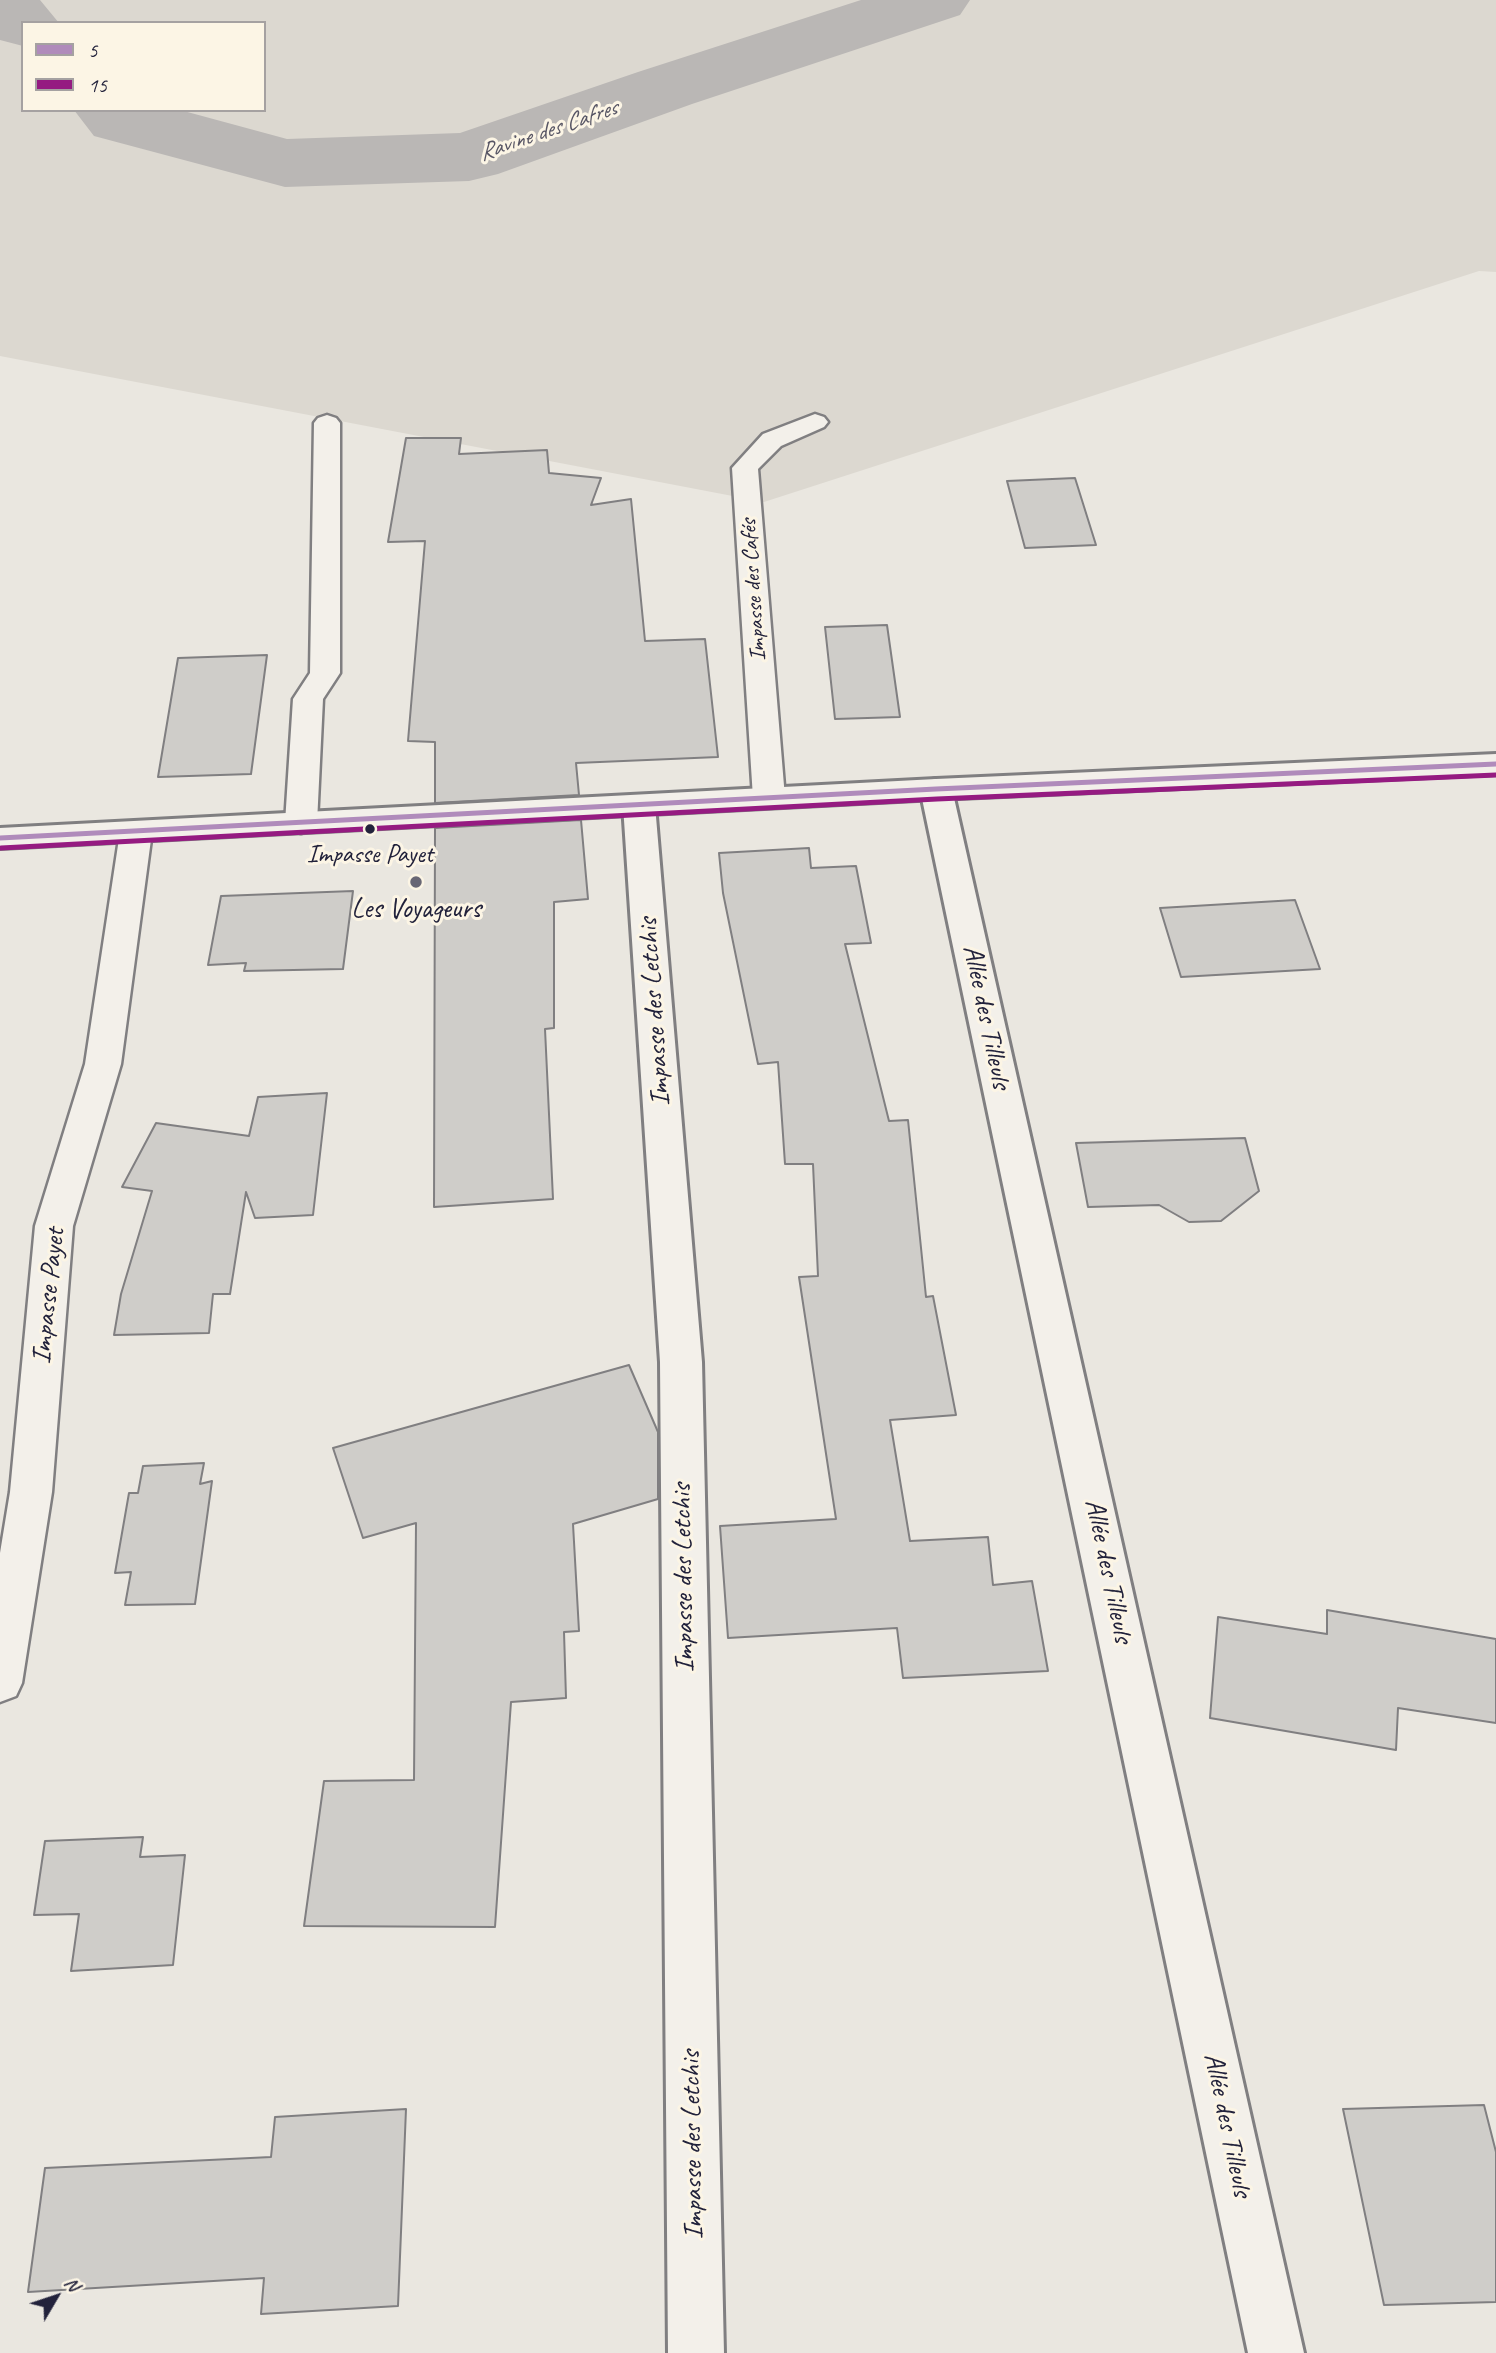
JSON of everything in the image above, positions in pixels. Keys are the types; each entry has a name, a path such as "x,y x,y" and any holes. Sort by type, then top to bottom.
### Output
{"street":[{"path":"0,838 936,789 1496,764"},
{"name":"Allée des Tilleuls","path":"936,789 1276,2353"},
{"name":"Impasse des Letchis","path":"639,805 681,1362 696,2353"}],"lane":[{"name":"Impasse des Cafés","path":"769,798 745,468 772,440 816,422"},
{"path":"301,823 308,699 325,674 327,424"},
{"name":"Impasse Payet","path":"0,1683 31,1492 54,1226 103,1064 136,832"}],"shaded area":[{"path":"0,0 1496,0 1496,272 1479,271 764,502 0,356"}],"building":[{"path":"406,438 461,438 459,454 547,450 549,473 601,478 591,505 631,499 645,641 705,639 718,757 576,763 579,795 435,803 435,742 408,741 425,541 388,542"},
{"path":"1075,478 1096,545 1025,548 1007,481"},
{"path":"887,625 900,717 835,719 825,627"},
{"path":"267,655 251,774 158,777 178,658"},
{"path":"581,820 588,899 554,902 554,1028 545,1029 553,1199 434,1207 435,828"},
{"path":"809,848 811,868 856,866 871,943 845,944 889,1121 908,1120 926,1297 933,1296 956,1415 890,1420 910,1541 988,1537 993,1585 1032,1581 1048,1671 903,1678 897,1628 728,1638 720,1526 836,1519 799,1277 818,1276 813,1164 785,1164 778,1062 758,1064 723,893 719,853"},
{"path":"353,891 343,969 244,971 246,963 208,965 221,896"},
{"path":"1295,900 1320,969 1181,977 1160,908"},
{"path":"327,1093 313,1215 255,1218 246,1192 230,1294 213,1294 209,1333 114,1335 121,1294 152,1191 122,1187 156,1123 249,1136 258,1097"},
{"path":"1245,1138 1259,1191 1221,1221 1189,1222 1159,1205 1088,1207 1076,1143"},
{"path":"629,1365 658,1432 658,1499 573,1524 579,1631 564,1632 566,1698 511,1702 495,1927 304,1926 324,1781 414,1780 416,1523 363,1538 333,1448"},
{"path":"204,1463 200,1484 212,1481 195,1604 125,1605 131,1572 115,1573 129,1493 138,1493 143,1466"},
{"path":"1327,1610 1496,1639 1496,1723 1398,1708 1396,1750 1210,1718 1218,1617 1327,1634"},
{"path":"143,1837 140,1857 185,1855 173,1965 71,1971 79,1914 34,1915 45,1841"},
{"path":"1484,2105 1496,2152 1496,2302 1384,2305 1343,2109"},
{"path":"406,2109 398,2306 261,2314 264,2278 28,2292 45,2168 271,2157 275,2117"}],"waterway":[{"name":"Ravine des Cafres","path":"115,112 122,119 285,163 469,157 665,88 934,0"},
{"name":"Ravine des Cafres","path":"0,2 21,22"}],"transit line":[{"name":"5","path":"0,838 936,789 1496,764"},
{"name":"15","path":"1,848 937,799 1496,775"}],"place":[{"name":"Impasse Payet","path":"370,829"},
{"name":"Les Voyageurs","path":"416,882"}]}
